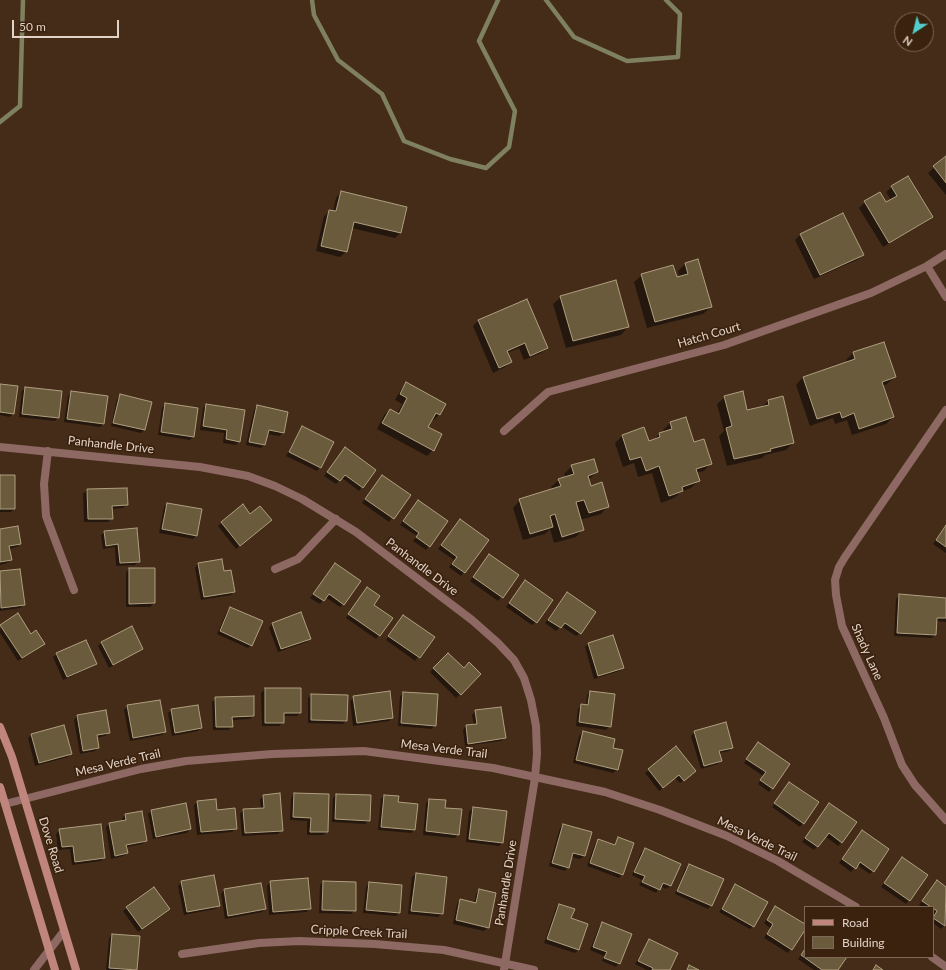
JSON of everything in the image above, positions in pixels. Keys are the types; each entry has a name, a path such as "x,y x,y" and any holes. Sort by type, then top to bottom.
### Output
{"main road":[{"name":"Dove Road","path":"0,727 12,757 76,970"},
{"path":"0,787 55,970"}],"street":[{"name":"Hatch Court","path":"504,431 548,392 724,345 871,293 927,266 946,254"},
{"path":"927,266 946,297"},
{"name":"Shady Lane","path":"946,410 839,567 836,580 836,595 842,626 884,718 902,765 915,785 946,820"},
{"name":"Panhandle Drive","path":"0,446 200,467 248,476 275,486 302,499 356,532 472,620 514,660 524,678 532,706 537,754 535,778 504,966"},
{"path":"48,451 44,484 46,516 74,590"},
{"path":"275,569 298,559 336,519"},
{"name":"Mesa Verde Trail","path":"5,804 148,768 186,761 272,754 364,751 493,768 605,792 660,810 727,836 778,861 854,906"},
{"path":"34,970 64,931"},
{"name":"Cripple Creek Trail","path":"182,954 259,943 329,942 375,944 444,950 504,966 534,970"},
{"path":"933,958 946,967"}],"building":[{"path":"946,156 946,183 933,166"},
{"path":"908,176 933,217 889,243 864,201 880,192 886,202 897,196 891,186"},
{"path":"341,191 407,207 401,233 354,222 347,252 321,246 329,210 336,211"},
{"path":"843,213 864,255 820,275 800,234"},
{"path":"698,259 712,307 655,322 641,274 673,265 677,277 688,274 685,263"},
{"path":"616,280 629,327 573,341 560,296"},
{"path":"527,299 548,348 530,356 525,343 507,351 512,362 499,368 478,320"},
{"path":"884,342 896,377 882,382 894,417 859,429 854,413 842,418 840,412 817,419 803,377 855,359 853,352"},
{"path":"406,382 446,404 440,415 436,413 428,427 442,434 434,451 382,423 390,409 399,414 407,398 400,394"},
{"path":"0,384 18,386 14,414 0,412"},
{"path":"25,387 62,391 59,418 22,414"},
{"path":"71,391 108,396 104,424 67,419"},
{"path":"743,391 747,410 769,405 768,400 783,396 794,443 770,449 771,451 734,459 726,428 732,426 724,396"},
{"path":"120,394 152,402 145,430 113,423"},
{"path":"165,403 198,408 194,437 161,432"},
{"path":"206,404 245,410 240,442 226,439 227,430 203,426"},
{"path":"257,405 288,412 284,433 269,430 265,445 249,442"},
{"path":"686,417 694,442 704,439 712,464 696,469 700,481 682,487 683,491 669,496 659,466 646,471 641,457 630,460 622,435 644,427 649,441 660,437 659,433 672,429 670,422"},
{"path":"302,426 334,442 321,468 289,452"},
{"path":"345,447 376,470 363,488 345,475 340,481 327,472"},
{"path":"594,459 598,472 588,476 591,486 602,482 609,507 589,513 584,500 576,502 584,530 562,537 555,514 550,516 553,527 530,534 519,499 561,486 558,479 574,474 571,465"},
{"path":"0,475 15,475 15,509 0,509"},
{"path":"382,475 411,495 394,519 365,499"},
{"path":"127,488 128,505 112,506 113,519 88,519 87,489"},
{"path":"418,500 448,521 430,547 416,537 419,533 403,521"},
{"path":"167,503 202,509 197,536 162,529"},
{"path":"243,504 250,514 260,506 272,520 240,546 221,522"},
{"path":"460,519 489,540 465,573 452,564 457,557 441,545"},
{"path":"946,525 946,547 936,540"},
{"path":"18,526 21,544 9,546 12,560 0,562 0,529"},
{"path":"137,528 140,562 120,563 118,544 106,546 104,531"},
{"path":"489,554 519,575 503,598 473,577"},
{"path":"222,559 224,571 231,570 235,592 204,597 198,563"},
{"path":"335,563 361,581 344,605 329,594 324,601 313,594"},
{"path":"129,568 155,568 155,603 129,604"},
{"path":"20,569 25,605 1,608 0,571"},
{"path":"525,580 553,600 537,623 509,603"},
{"path":"367,587 380,596 374,605 393,618 380,636 348,614"},
{"path":"567,592 596,612 581,634 565,623 561,628 548,620"},
{"path":"899,594 946,598 946,618 937,618 936,635 897,633"},
{"path":"230,607 263,621 252,646 220,631"},
{"path":"301,612 311,639 281,649 272,623"},
{"path":"18,613 31,634 36,630 45,644 22,658 0,625"},
{"path":"403,615 435,637 420,658 388,636"},
{"path":"132,626 143,649 113,665 101,642"},
{"path":"613,635 624,668 598,676 588,643"},
{"path":"86,640 97,664 67,677 56,653"},
{"path":"448,653 464,668 469,662 481,674 461,695 433,668"},
{"path":"265,688 301,688 301,713 284,713 284,723 265,723"},
{"path":"390,691 393,718 357,723 353,696"},
{"path":"590,691 615,694 611,727 579,722 581,704 588,705"},
{"path":"403,692 438,694 436,726 401,723"},
{"path":"311,694 348,695 347,721 311,720"},
{"path":"254,696 254,716 232,717 233,727 216,727 215,697"},
{"path":"160,700 166,732 133,738 127,705"},
{"path":"198,705 202,728 175,733 171,709"},
{"path":"501,707 506,738 468,744 466,725 477,724 475,710"},
{"path":"106,710 110,733 97,735 99,748 83,751 77,715"},
{"path":"726,722 733,748 719,751 722,761 704,766 694,731"},
{"path":"64,725 72,754 39,763 31,734"},
{"path":"583,731 615,739 613,748 623,750 618,770 576,760"},
{"path":"758,742 790,764 773,789 760,780 766,772 746,759"},
{"path":"676,746 696,771 684,781 679,775 663,788 648,769"},
{"path":"789,782 819,802 804,824 774,803"},
{"path":"280,793 283,831 245,833 243,809 264,808 263,795"},
{"path":"294,793 329,794 328,832 310,832 311,818 293,817"},
{"path":"336,794 371,795 370,821 335,819"},
{"path":"384,795 399,796 398,802 418,804 415,830 381,827"},
{"path":"216,799 217,810 235,808 237,829 201,832 197,801"},
{"path":"429,799 446,800 445,808 462,809 459,835 426,831"},
{"path":"186,803 191,829 156,837 151,810"},
{"path":"829,803 857,822 842,843 829,833 818,847 805,838"},
{"path":"473,807 507,811 503,843 469,839"},
{"path":"142,811 147,841 126,845 128,853 115,856 109,823 126,820 125,814"},
{"path":"101,824 105,858 75,862 73,846 62,847 59,829"},
{"path":"563,824 592,832 585,856 573,853 569,868 552,863"},
{"path":"862,830 889,849 874,872 860,862 856,869 842,859"},
{"path":"618,837 634,843 623,875 590,863 598,839 615,845"},
{"path":"645,848 681,864 671,886 663,883 660,890 642,882 645,876 634,872"},
{"path":"902,857 928,875 910,901 884,883"},
{"path":"689,864 724,879 712,906 677,891"},
{"path":"416,873 447,877 443,914 411,911"},
{"path":"214,875 220,906 187,912 181,881"},
{"path":"308,878 311,909 273,912 270,881"},
{"path":"937,880 946,887 945,926 934,919 937,911 934,909 934,906 930,906 922,901"},
{"path":"323,881 356,882 356,911 322,910"},
{"path":"369,882 402,885 400,913 366,910"},
{"path":"261,883 266,909 228,916 224,889"},
{"path":"735,884 768,902 754,927 722,909"},
{"path":"154,887 170,909 142,929 126,907"},
{"path":"479,889 496,893 489,928 456,920 460,899 476,903"},
{"path":"559,904 575,909 571,918 588,924 579,950 547,939"},
{"path":"775,906 804,923 804,932 792,950 767,934 773,924 767,920"},
{"path":"602,922 632,934 620,964 604,958 607,952 593,947"},
{"path":"112,934 140,936 137,970 109,968"},
{"path":"649,939 678,953 670,970 652,970 653,968 638,961"},
{"path":"805,958 846,958 838,970 822,970"},
{"path":"689,965 699,970 687,970"},
{"path":"876,965 883,970 873,970"}],"waterway":[{"path":"0,122 20,106 23,0"},
{"path":"312,0 314,15 338,60 382,94 404,141 450,159 486,168 509,147 515,111 479,41 498,0"},
{"path":"546,0 574,37 627,61 678,57 680,14 666,0"}]}
